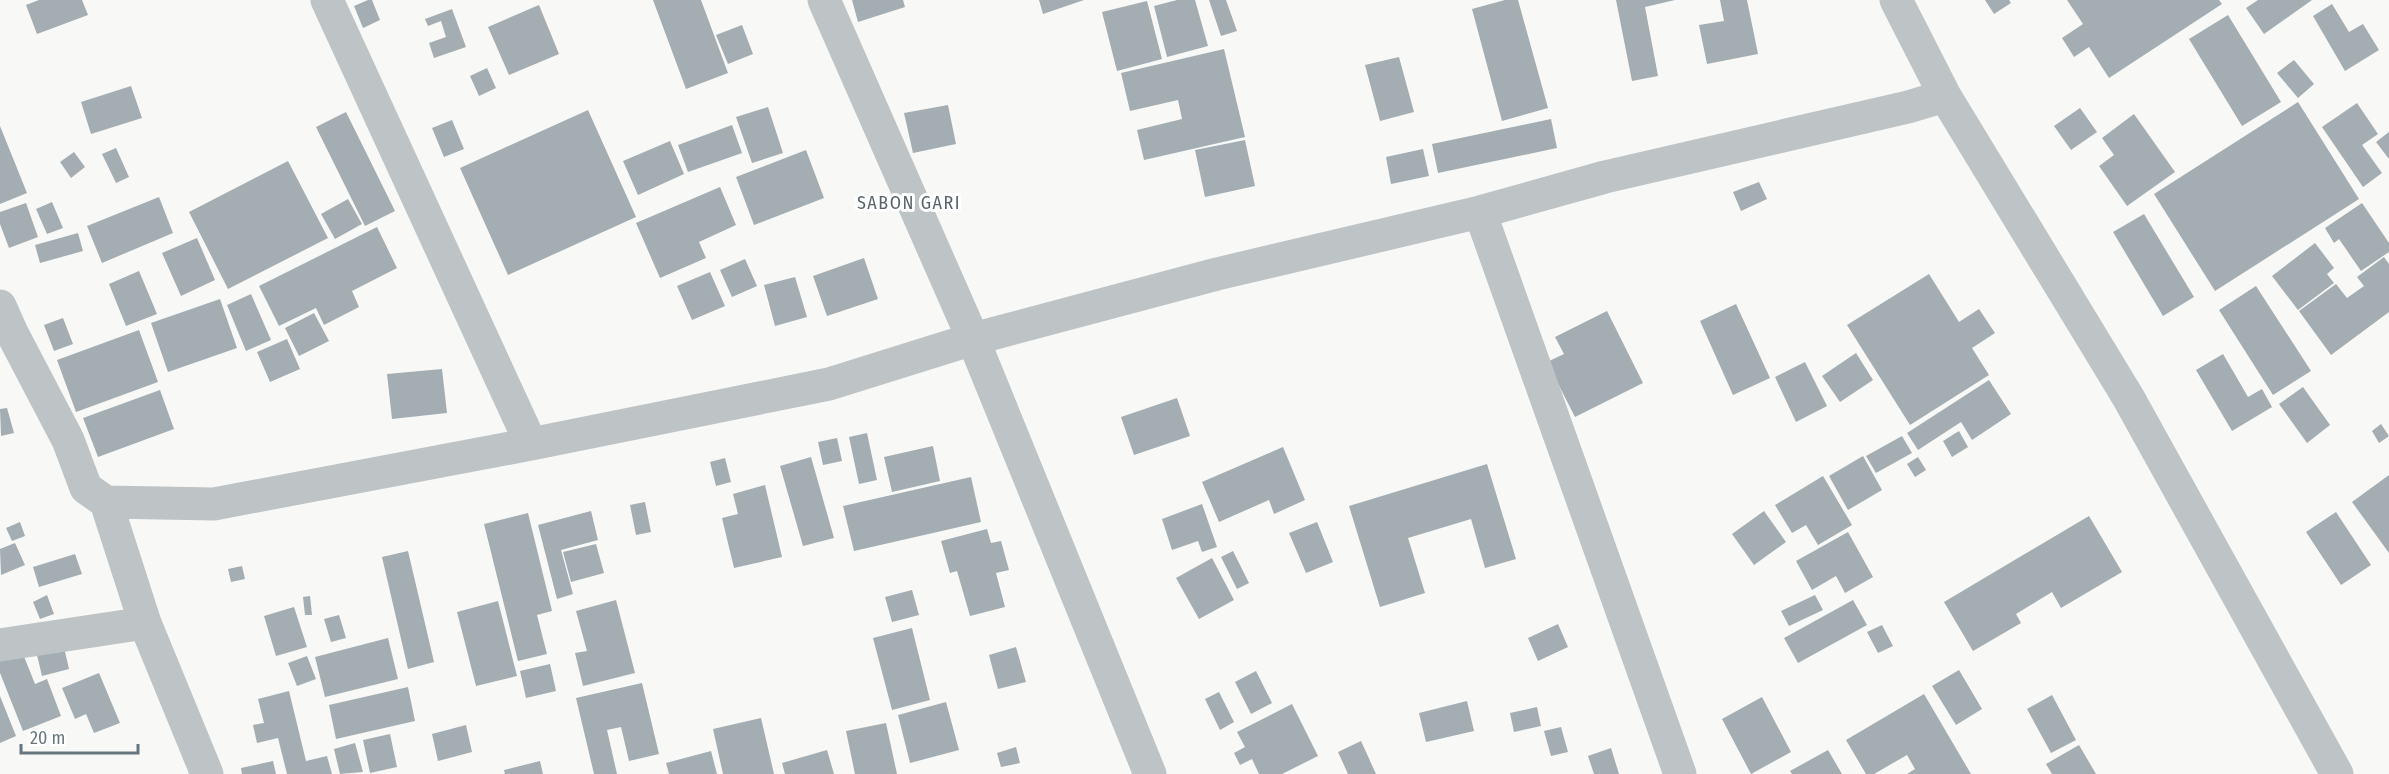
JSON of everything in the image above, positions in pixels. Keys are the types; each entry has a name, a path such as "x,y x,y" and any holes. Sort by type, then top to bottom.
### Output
{"street":[{"path":"327,0 531,444"},
{"path":"824,0 973,339 1150,774"},
{"path":"1896,0 1945,96 2128,397 2337,774"},
{"path":"0,306 68,440 86,488 106,501 214,504 531,444 829,384 973,339 1216,274 1480,212 1605,177 1908,107 1945,96"},
{"path":"1480,212 1680,774"},
{"path":"106,501 145,623 207,774"},
{"path":"0,645 145,623"}],"building":[{"path":"39,0 82,0 88,15 37,34 26,5"},
{"path":"372,0 380,20 363,28 354,6"},
{"path":"653,0 701,0 728,73 686,89"},
{"path":"852,0 903,0 905,7 858,22"},
{"path":"1039,0 1084,0 1043,14"},
{"path":"1177,0 1195,0 1208,46 1167,57 1154,6"},
{"path":"1209,0 1226,0 1237,31 1221,36"},
{"path":"1505,0 1518,0 1548,108 1502,121 1472,9"},
{"path":"1616,0 1675,0 1645,7 1658,76 1632,81"},
{"path":"1720,0 1747,0 1758,54 1707,64 1699,25 1724,21"},
{"path":"1985,0 2009,0 2011,3 1994,14"},
{"path":"2067,0 2219,0 2222,4 2109,78 2089,47 2074,57 2062,38 2083,24"},
{"path":"2258,0 2312,0 2264,34 2246,8"},
{"path":"1147,1 1162,59 1117,71 1102,12"},
{"path":"2332,4 2349,32 2363,24 2379,50 2345,71 2313,16"},
{"path":"539,5 559,54 509,75 488,27"},
{"path":"452,9 466,47 434,58 429,43 446,37 441,21 428,26 425,19"},
{"path":"2228,15 2281,102 2242,126 2189,39"},
{"path":"742,25 753,54 728,64 716,35"},
{"path":"1224,49 1245,137 1144,160 1137,130 1182,119 1178,100 1130,111 1121,73"},
{"path":"1399,57 1414,112 1380,121 1365,65"},
{"path":"2294,60 2314,84 2298,98 2277,73"},
{"path":"487,68 496,88 479,96 470,76"},
{"path":"131,86 142,118 91,134 81,102"},
{"path":"2298,102 2359,199 2215,291 2154,194"},
{"path":"2357,103 2378,134 2362,145 2382,173 2363,187 2322,127"},
{"path":"948,105 956,144 913,153 904,113"},
{"path":"768,107 783,153 752,163 736,117"},
{"path":"2080,108 2097,132 2071,150 2054,126"},
{"path":"588,110 636,217 508,275 460,168"},
{"path":"346,112 395,211 365,226 316,127"},
{"path":"2134,114 2175,172 2127,206 2099,166 2114,155 2102,138"},
{"path":"1551,119 1557,148 1438,173 1432,144"},
{"path":"452,120 464,149 444,157 432,128"},
{"path":"732,125 742,153 688,172 678,145"},
{"path":"0,126 27,193 0,204"},
{"path":"2389,132 2389,159 2376,142"},
{"path":"1245,140 1255,186 1205,197 1195,150"},
{"path":"670,141 684,174 638,195 623,161"},
{"path":"116,148 129,177 116,183 102,154"},
{"path":"1423,149 1429,176 1391,184 1386,157"},
{"path":"806,150 824,198 754,225 736,177"},
{"path":"74,152 85,167 71,178 60,162"},
{"path":"288,161 328,238 228,289 189,212"},
{"path":"1759,182 1767,199 1741,211 1733,192"},
{"path":"720,187 736,225 699,242 706,258 660,278 636,223"},
{"path":"159,197 173,233 102,263 87,226"},
{"path":"348,199 362,224 335,239 321,214"},
{"path":"52,202 63,228 47,234 36,209"},
{"path":"26,203 38,237 9,248 0,224 0,212"},
{"path":"2362,203 2389,243 2389,252 2361,271 2339,239 2334,243 2325,228"},
{"path":"2144,214 2194,297 2163,316 2113,232"},
{"path":"377,227 397,268 352,291 359,307 324,325 316,308 279,326 259,286"},
{"path":"78,233 83,251 40,263 35,245"},
{"path":"197,238 215,280 181,296 162,253"},
{"path":"2315,243 2334,268 2327,274 2334,283 2298,310 2272,276"},
{"path":"2384,257 2389,264 2389,312 2331,355 2299,311 2336,284 2347,298 2364,286 2357,277"},
{"path":"864,258 878,299 827,316 813,276"},
{"path":"745,259 757,286 732,297 720,270"},
{"path":"139,271 157,314 126,326 109,284"},
{"path":"710,272 725,306 692,320 677,286"},
{"path":"1929,274 1959,322 1979,309 1995,333 1972,348 1989,375 1910,425 1847,325"},
{"path":"795,277 807,317 775,326 764,285"},
{"path":"2256,286 2311,371 2273,395 2219,310"},
{"path":"251,294 271,340 246,351 227,305"},
{"path":"220,299 237,348 168,372 151,323"},
{"path":"1736,304 1770,378 1733,395 1700,321"},
{"path":"1607,311 1643,383 1575,417 1547,362 1564,354 1555,337"},
{"path":"314,313 329,341 299,356 285,328"},
{"path":"63,318 73,344 54,351 44,325"},
{"path":"139,330 158,382 76,412 57,360"},
{"path":"287,339 300,369 270,382 257,352"},
{"path":"1856,353 1873,380 1840,402 1822,376"},
{"path":"2223,354 2248,397 2262,389 2272,407 2232,431 2196,370"},
{"path":"1805,362 1827,406 1796,422 1775,377"},
{"path":"442,369 447,413 392,419 387,374"},
{"path":"1989,380 2011,414 1972,440 1961,422 1918,450 1907,433"},
{"path":"2303,387 2330,425 2307,443 2279,404"},
{"path":"160,390 174,429 98,457 83,418"},
{"path":"1177,398 1190,436 1134,455 1121,417"},
{"path":"7,408 14,433 1,436 0,409"},
{"path":"2381,424 2389,436 2379,443 2372,431"},
{"path":"1959,431 1968,447 1952,457 1943,441"},
{"path":"867,433 877,480 859,484 849,437"},
{"path":"1902,436 1912,453 1876,473 1866,456"},
{"path":"837,438 842,461 823,465 818,442"},
{"path":"933,446 940,481 892,492 884,457"},
{"path":"1283,447 1305,500 1274,514 1269,500 1219,522 1202,482"},
{"path":"1863,456 1882,490 1848,510 1829,476"},
{"path":"811,457 834,538 803,546 780,466"},
{"path":"1918,457 1926,470 1915,477 1907,464"},
{"path":"725,458 731,482 716,486 710,462"},
{"path":"1487,464 1516,559 1485,568 1471,519 1408,538 1425,593 1380,607 1349,506"},
{"path":"2389,475 2389,553 2352,502"},
{"path":"1823,476 1852,525 1818,545 1806,525 1792,533 1775,505"},
{"path":"971,477 981,522 854,551 843,506"},
{"path":"765,485 782,557 734,568 722,518 738,514 733,494"},
{"path":"645,502 651,532 636,535 630,505"},
{"path":"1202,504 1217,547 1202,552 1198,541 1172,550 1162,519"},
{"path":"591,511 598,540 561,550 573,594 557,599 538,525"},
{"path":"1764,511 1786,542 1754,565 1732,534"},
{"path":"2336,512 2371,565 2341,585 2306,532"},
{"path":"528,513 552,611 537,615 547,654 518,661 484,524"},
{"path":"2089,516 2122,572 2061,608 2052,592 2016,614 2021,623 1973,651 1944,602"},
{"path":"20,522 25,536 12,541 6,528"},
{"path":"1317,522 1333,562 1306,573 1289,533"},
{"path":"987,529 991,543 1001,541 1009,570 996,573 1005,607 970,616 957,571 950,573 941,541"},
{"path":"1848,532 1873,577 1845,593 1836,576 1812,590 1796,561"},
{"path":"15,543 25,565 1,575 0,549"},
{"path":"596,544 604,573 571,582 563,552"},
{"path":"408,551 434,662 408,669 382,557"},
{"path":"1233,551 1249,583 1237,589 1221,557"},
{"path":"75,554 82,574 39,587 33,567"},
{"path":"1212,558 1234,600 1199,619 1176,578"},
{"path":"242,566 245,579 231,582 228,569"},
{"path":"912,590 919,615 892,622 885,597"},
{"path":"47,595 54,614 40,619 33,602"},
{"path":"1815,595 1823,610 1789,626 1781,611"},
{"path":"310,596 312,615 305,615 303,597"},
{"path":"616,600 635,673 583,686 575,653 587,651 576,611"},
{"path":"1853,600 1867,625 1798,663 1784,638"},
{"path":"498,601 517,676 476,686 457,612"},
{"path":"294,607 307,647 276,656 264,616"},
{"path":"339,615 346,638 331,642 324,619"},
{"path":"1558,624 1568,647 1538,661 1528,638"},
{"path":"1882,625 1893,646 1878,653 1867,632"},
{"path":"912,628 930,700 892,710 873,638"},
{"path":"388,638 398,679 325,697 315,657"},
{"path":"63,643 69,669 42,676 36,651"},
{"path":"1016,647 1026,682 998,689 989,655"},
{"path":"21,649 35,684 47,679 61,716 23,731 0,673 0,657"},
{"path":"307,656 316,679 297,686 288,663"},
{"path":"550,664 556,691 526,698 520,671"},
{"path":"1959,670 1982,709 1956,725 1932,686"},
{"path":"1256,671 1272,703 1251,714 1235,682"},
{"path":"99,673 120,723 94,733 86,714 75,719 62,688"},
{"path":"642,683 659,754 629,761 621,727 607,730 617,774 594,774 576,698"},
{"path":"408,687 415,721 336,739 329,705"},
{"path":"289,691 306,761 327,756 332,774 287,774 278,738 257,743 253,725 264,723 258,699"},
{"path":"1219,692 1234,722 1220,730 1205,699"},
{"path":"1924,694 1971,774 1907,774 1915,769 1907,755 1874,774 1866,774 1846,740"},
{"path":"2052,695 2076,740 2051,753 2027,709"},
{"path":"0,696 16,736 0,743"},
{"path":"1762,697 1791,752 1751,774 1722,719"},
{"path":"1467,701 1474,731 1426,742 1419,713"},
{"path":"946,702 959,750 910,763 898,715"},
{"path":"1292,704 1318,756 1282,774 1259,774 1252,759 1240,765 1234,753 1245,747 1237,732"},
{"path":"1537,707 1541,726 1514,732 1510,713"},
{"path":"761,718 774,774 723,774 713,729"},
{"path":"886,723 897,774 855,774 846,731"},
{"path":"466,725 472,752 438,761 432,734"},
{"path":"1561,727 1568,752 1551,756 1544,731"},
{"path":"390,734 397,767 370,773 363,740"},
{"path":"1361,741 1376,774 1348,774 1338,752"},
{"path":"355,743 363,772 340,774 334,749"},
{"path":"2079,745 2096,774 2052,774 2046,764"},
{"path":"1016,747 1020,763 1001,767 997,753"},
{"path":"1611,748 1619,774 1594,774 1588,756"},
{"path":"827,750 834,774 785,774 782,763"},
{"path":"1828,750 1842,774 1792,774 1790,771"},
{"path":"711,751 717,774 669,774 666,763"},
{"path":"273,761 276,774 242,774 241,768"},
{"path":"540,761 543,774 505,774 504,770"}],"district":[{"name":"SABON GARI","path":"909,203"}]}
